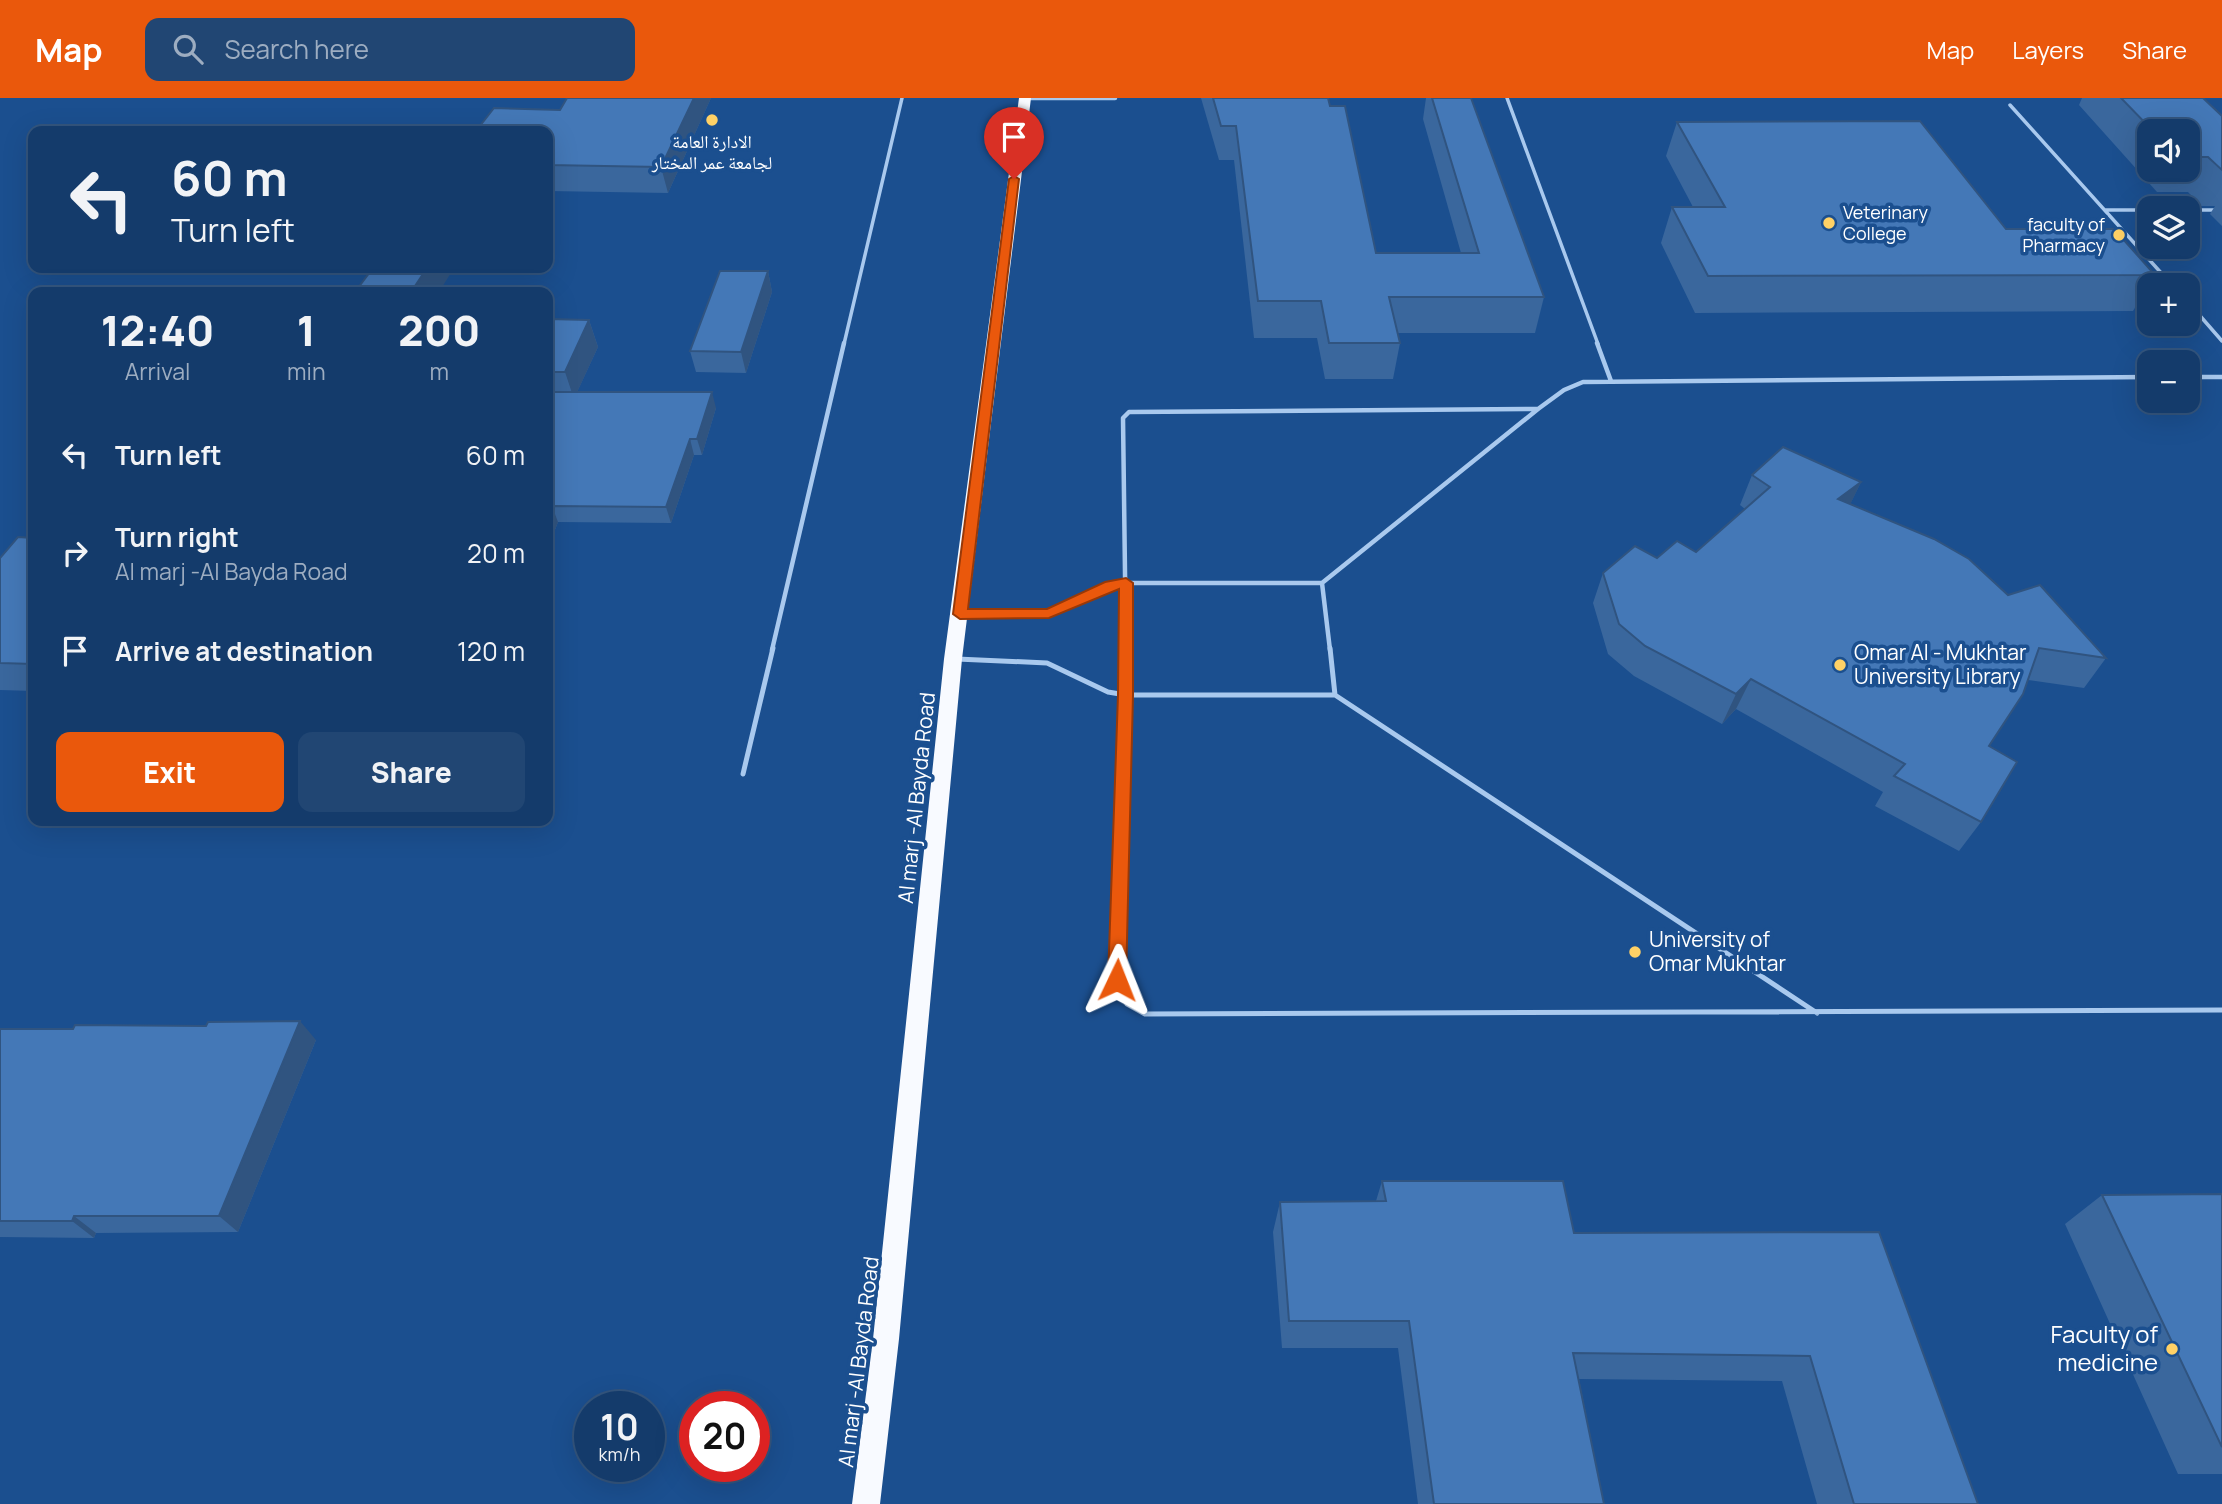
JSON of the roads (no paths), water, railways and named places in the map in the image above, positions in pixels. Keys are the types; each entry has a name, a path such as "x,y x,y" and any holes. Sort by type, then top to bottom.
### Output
{"highway":[{"name":"Al marj -Al Bayda Road","path":"866,1504 886,1339 953,659 1025,98"}],"street":[{"path":"1025,98 1115,98"}],"lane":[{"path":"743,774 902,98"},
{"path":"1507,98 1611,381"},
{"path":"2010,105 2161,273"},
{"path":"2105,210 2137,210"},
{"path":"2200,210 2222,210"},
{"path":"2200,316 2222,341"},
{"path":"960,614 1049,613 1110,586 1126,583 1322,583 1538,409 1574,385 1611,381 2137,377"},
{"path":"2200,377 2222,377"},
{"path":"1538,409 1156,410 1129,412 1123,418 1126,695 1117,980 1127,1004 1145,1014 2222,1010"},
{"path":"1322,583 1335,695"},
{"path":"953,659 1047,663 1108,692 1126,695 1335,695 1817,1013"}],"place":[{"name":"الادارة العامة لجامعة عمر المختار","path":"712,120"},
{"name":"Veterinary College","path":"1829,223"},
{"name":"faculty of Pharmacy","path":"2119,235"},
{"name":"Omar Al - Mukhtar University Library","path":"1840,665"},
{"name":"University of Omar Mukhtar","path":"1635,952"},
{"name":"Faculty of medicine","path":"2172,1349"}]}
